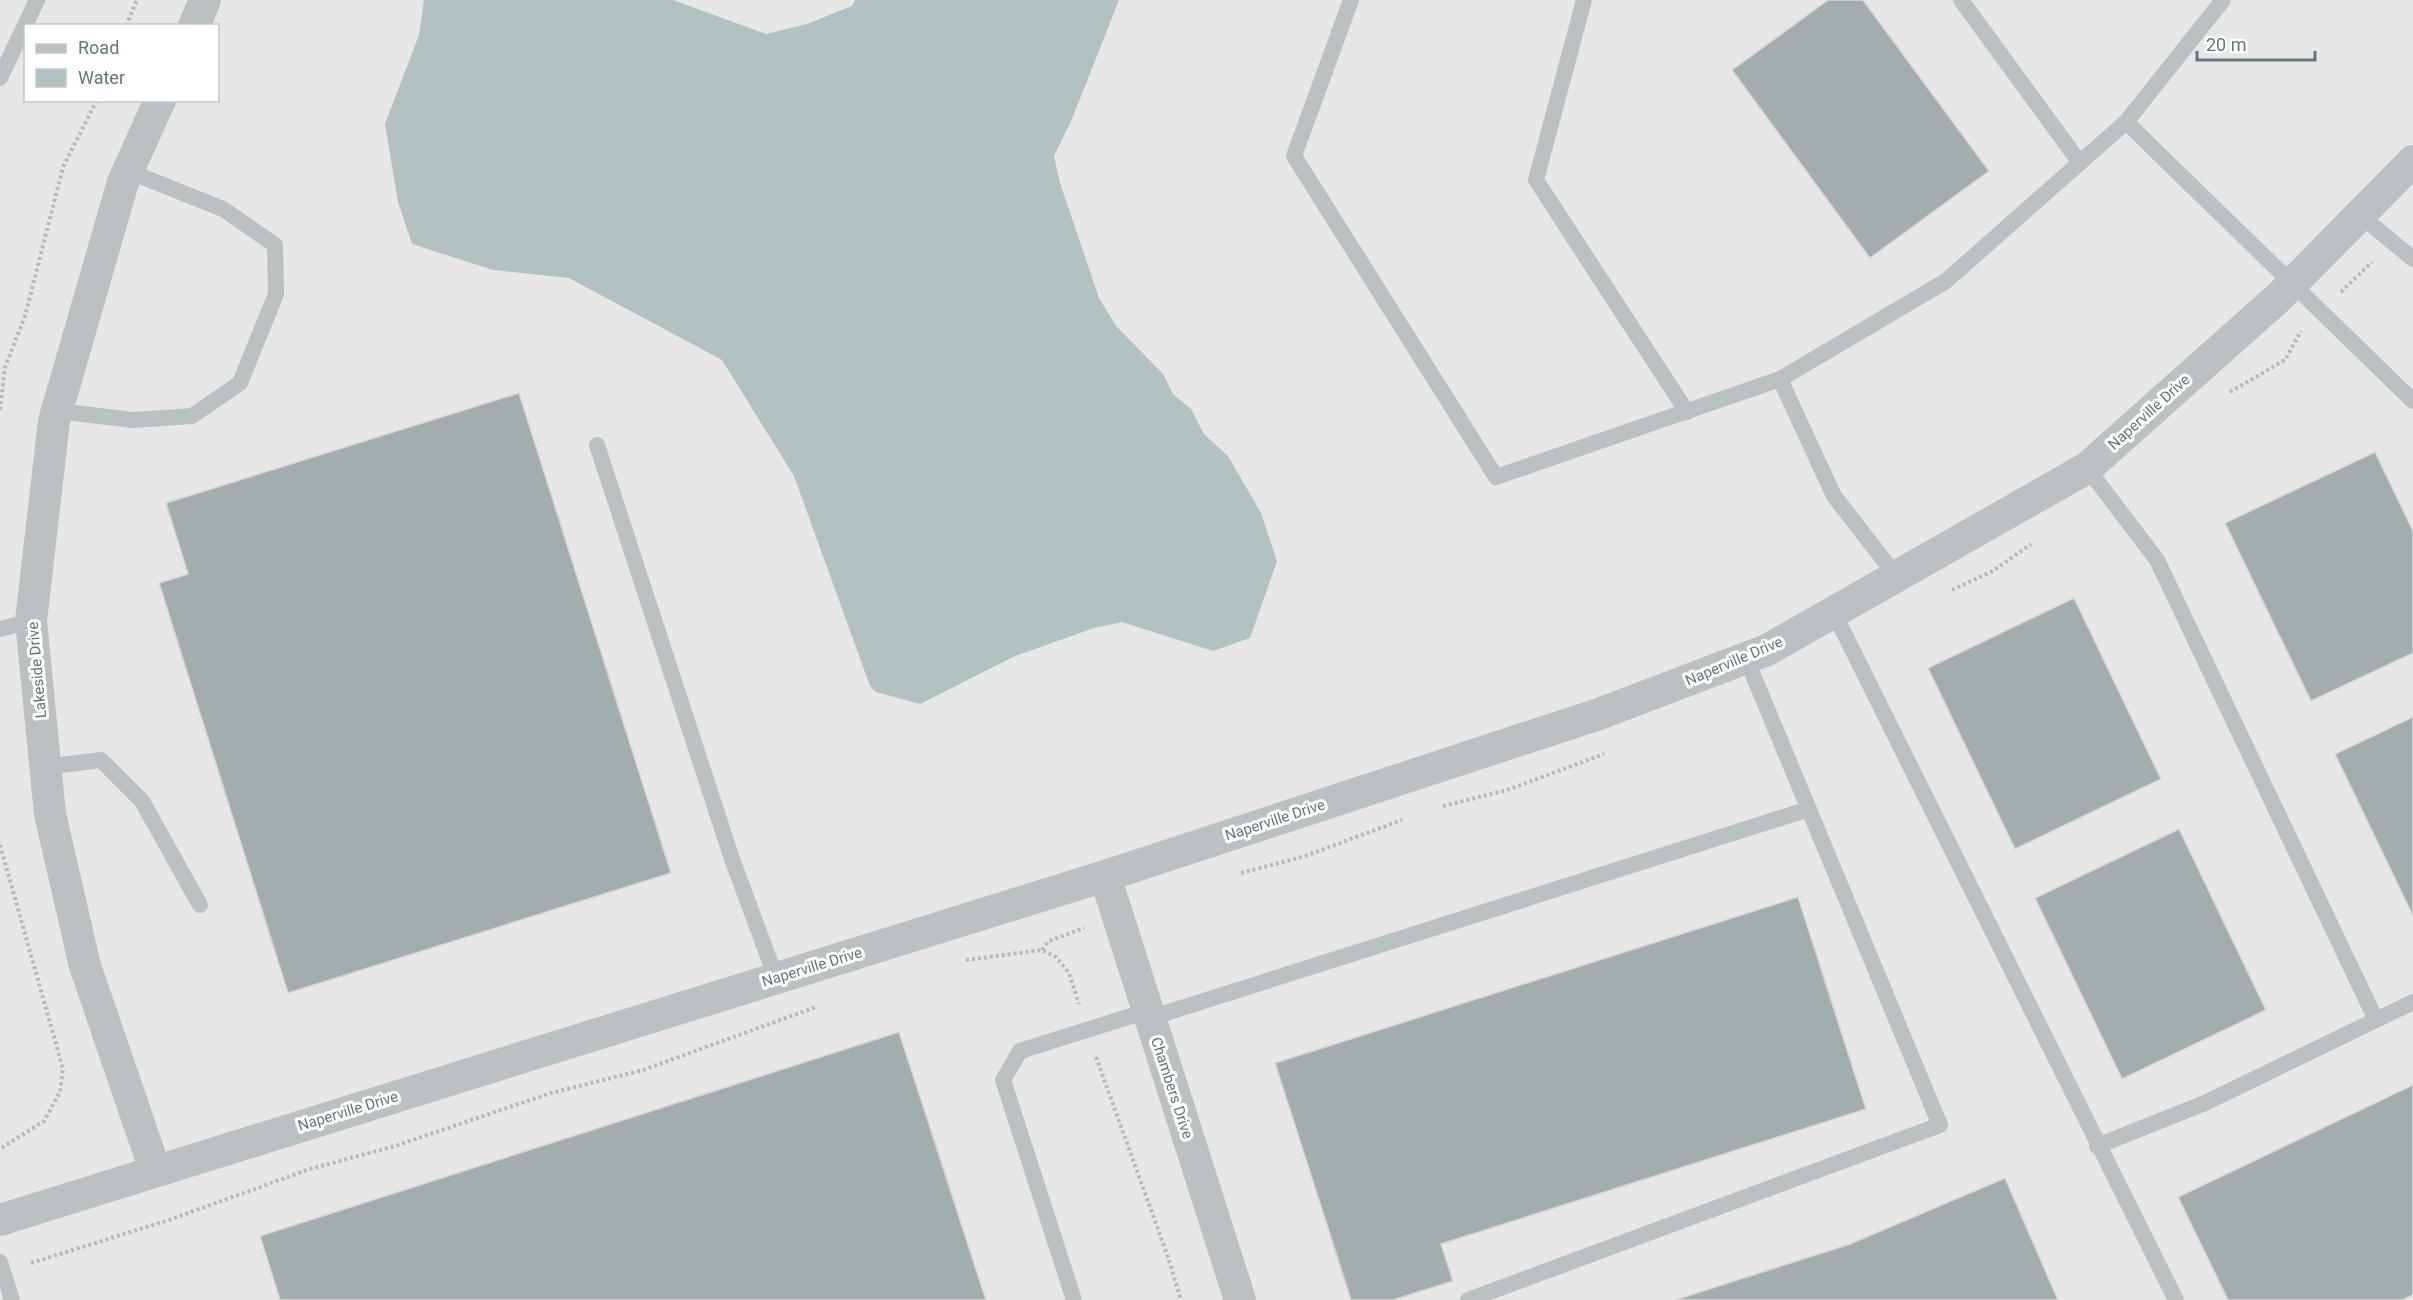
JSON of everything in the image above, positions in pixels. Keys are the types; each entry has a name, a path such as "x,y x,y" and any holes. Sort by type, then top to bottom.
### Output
{"street":[{"path":"195,24 205,0"},
{"name":"Lakeside Drive","path":"155,1170 85,966 51,813 31,621 57,411 128,171 159,102"},
{"name":"Naperville Drive","path":"0,1220 1105,876 1599,714 1767,650 2087,468 2293,283 2413,161"},
{"name":"Chambers Drive","path":"1105,876 1240,1300"}],"lane":[{"path":"26,24 37,0"},
{"path":"1351,0 1293,156 1496,477 1780,379 1946,281 2126,122 2223,0"},
{"path":"1584,0 1536,180 1687,411"},
{"path":"1962,0 2080,163"},
{"path":"0,78 24,27"},
{"path":"2126,122 2413,401"},
{"path":"57,411 133,420 192,416 240,383 276,294 275,245 223,209 128,171"},
{"path":"2360,215 2413,259"},
{"path":"1780,379 1834,496 1897,577"},
{"path":"597,445 732,859 776,978"},
{"path":"2087,468 2157,560 2376,1020"},
{"path":"1834,613 2097,1146 2176,1300"},
{"path":"0,629 31,621"},
{"path":"1468,1300 1940,1125 1746,658"},
{"path":"46,767 101,760 142,801 200,905"},
{"path":"1074,1300 1003,1080 1020,1051 1149,1014 1809,810"},
{"path":"2097,1146 2205,1103 2413,1002"},
{"path":"2,1267 12,1300"}],"path":[{"path":"127,24 137,0"},
{"path":"0,410 5,367 26,316 63,167 96,102"},
{"path":"0,845 63,1069 60,1092 44,1121 0,1149"},
{"path":"962,960 1042,950 1056,957 1069,973 1181,1300"},
{"path":"2,1267 169,1220 310,1169 395,1146 551,1093 643,1070 818,1006"}],"shaded area":[{"path":"0,0 2413,0 2413,1300 0,1300"}],"water":[{"path":"424,0 673,0 766,34 807,24 852,6 855,0 1119,0 1072,119 1054,156 1060,183 1099,298 1116,326 1163,374 1173,394 1191,409 1204,434 1228,456 1261,513 1277,561 1250,638 1213,651 1122,622 1094,628 1015,656 920,704 876,692 870,686 794,476 722,360 569,278 493,270 412,244 398,202 385,124 419,35"}],"building":[{"path":"1828,0 1863,0 1989,171 1870,258 1732,70"},
{"path":"519,393 671,873 288,993 159,583 188,574 166,503"},
{"path":"2375,452 2413,531 2413,653 2311,701 2225,523"},
{"path":"2074,598 2161,779 2015,849 1928,668"},
{"path":"2413,717 2413,916 2335,754"},
{"path":"2179,829 2266,1010 2122,1079 2035,898"},
{"path":"1798,897 1866,1109 1441,1244 1453,1281 1393,1300 1351,1300 1275,1063"},
{"path":"899,1032 986,1300 280,1300 260,1236"},
{"path":"2413,1085 2413,1295 2402,1300 2228,1300 2178,1197"},
{"path":"2005,1178 2058,1300 1675,1300 1850,1244"}]}
